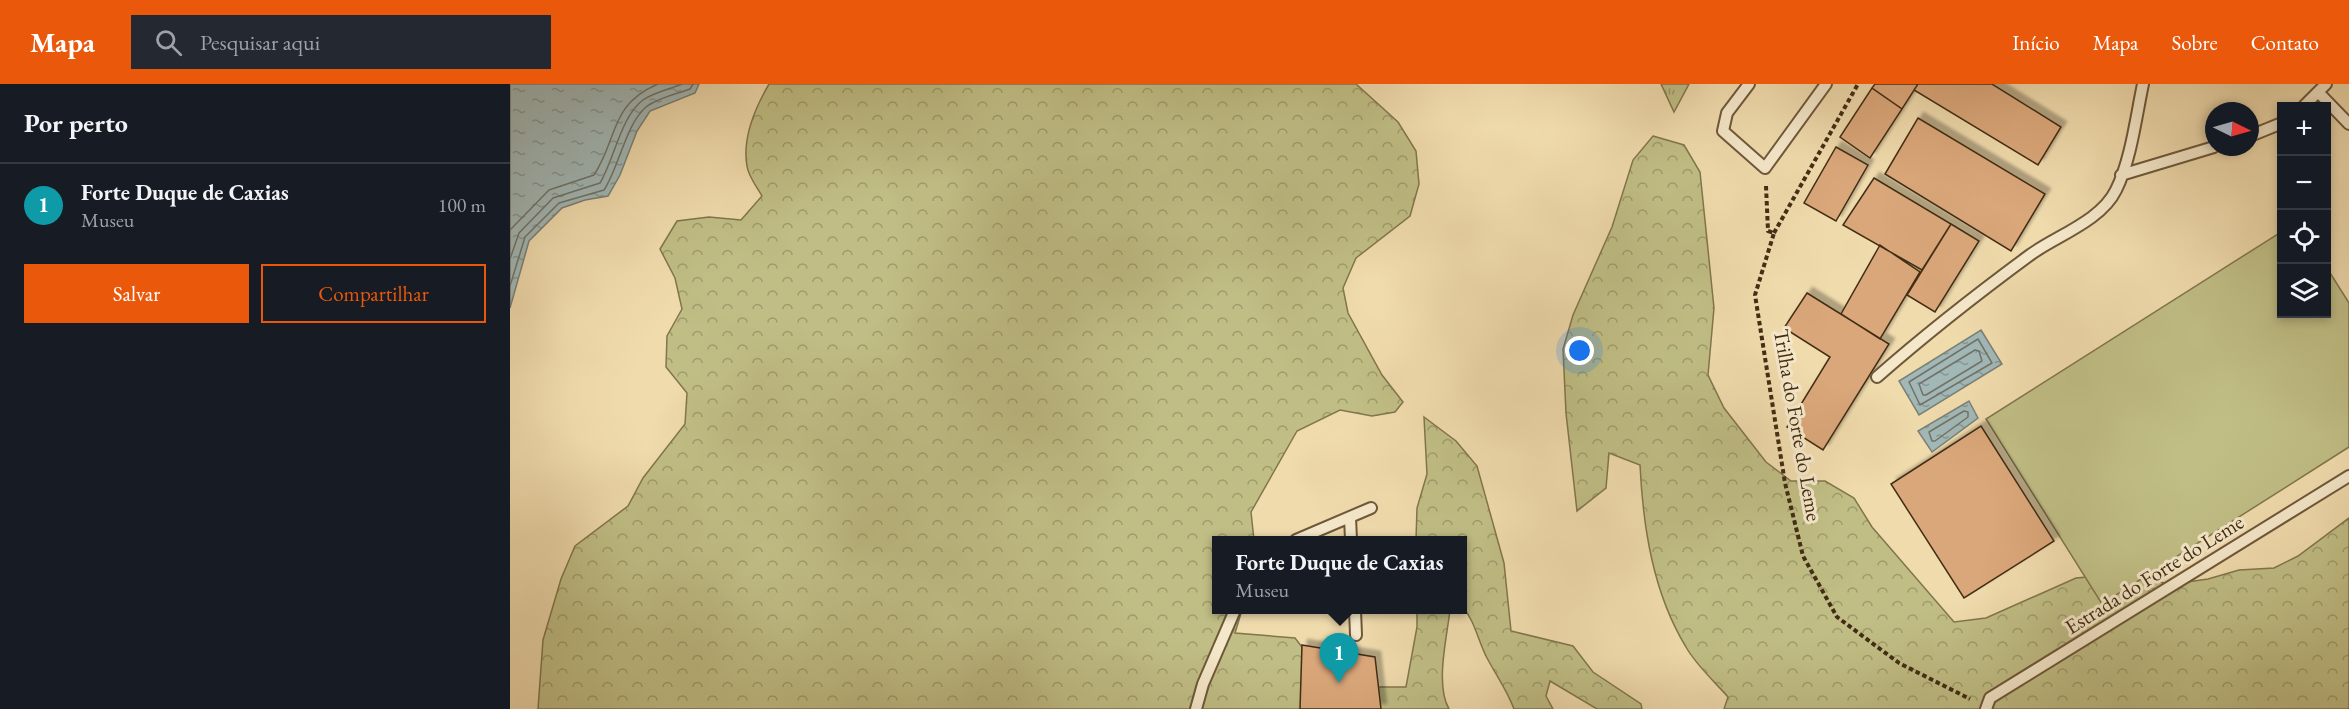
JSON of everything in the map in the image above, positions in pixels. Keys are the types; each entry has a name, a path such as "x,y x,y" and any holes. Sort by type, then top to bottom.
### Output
{"lane":[{"path":"1749,84 1727,113 1724,131 1765,168 1826,84"},
{"path":"1877,377 1934,327 2032,254 2095,213 2116,191 2134,132 2143,84"},
{"path":"2308,102 2322,89 2349,124"},
{"path":"2259,132 2277,125"},
{"path":"2121,175 2205,150"},
{"name":"Estrada do Forte do Leme","path":"1985,708 1990,698 2349,476"},
{"path":"1305,536 1371,508"},
{"path":"1350,517 1351,536"},
{"path":"1196,709 1203,684 1233,614"},
{"path":"1355,614 1356,635"}],"path":[{"name":"Trilha do Forte do Leme","path":"1858,84 1774,233 1755,295 1785,483 1803,556 1837,617 1899,663 1985,708"},
{"path":"1765,168 1768,231 1774,233"}],"green space":[{"path":"769,84 1356,84 1398,122 1416,151 1419,184 1410,216 1356,258 1343,288 1348,313 1382,375 1403,402 1395,412 1372,416 1340,410 1297,431 1251,512 1254,536 1212,536 1212,614 1241,614 1235,633 1295,638 1309,656 1304,709 538,709 543,640 561,579 575,546 628,506 643,478 685,424 687,393 666,367 667,336 682,309 675,278 660,249 677,221 709,217 741,220 762,196 751,178 746,155 748,134 759,103"},
{"path":"1661,84 1689,84 1674,112"},
{"path":"1653,136 1684,145 1700,172 1714,308 1708,375 1724,408 1766,462 1791,481 1825,481 1854,498 1872,527 1954,622 1986,618 2076,578 2108,575 2173,584 2208,579 2239,570 2274,568 2298,556 2349,518 2349,709 1724,709 1728,697 1690,654 1665,604 1647,536 1640,465 1609,453 1606,488 1577,511 1566,413 1563,349 1573,315 1612,227 1633,160"},
{"path":"2277,235 2277,318 2331,318 2331,274 2349,303 2349,447 2102,604 1986,419"},
{"path":"1424,417 1456,441 1477,466 1504,563 1511,631 1573,646 1593,672 1641,704 1642,709 1597,709 1550,681 1546,696 1553,709 1514,709 1467,614 1467,536 1416,536 1417,508 1427,474"},
{"path":"1417,614 1449,614 1442,674 1445,699 1449,709 1374,709 1370,687 1406,687 1417,627"}],"water":[{"path":"510,84 699,84 695,93 650,111 637,131 620,175 608,196 585,200 562,208 529,241 510,308"},
{"path":"1981,330 2002,364 1919,415 1899,381"},
{"path":"1969,401 1978,418 1932,452 1918,431"}],"building":[{"path":"1875,84 1918,84 1902,109 1872,88"},
{"path":"1918,84 1992,84 2061,127 2038,165 1914,90"},
{"path":"1872,88 1902,109 1870,158 1840,137"},
{"path":"1918,118 2045,194 2011,251 1885,174"},
{"path":"1836,147 1868,165 1836,221 1804,203"},
{"path":"1874,178 1951,224 1922,270 1843,225"},
{"path":"1951,224 1979,241 1935,312 1907,295"},
{"path":"1880,245 1920,272 1880,339 1841,314"},
{"path":"1807,293 1889,344 1823,450 1787,427 1830,357 1784,328"},
{"path":"1981,426 2054,541 1964,598 1891,484"},
{"path":"1302,645 1375,657 1381,709 1300,709"}],"place":[{"name":"Forte Duque de Caxias","path":"1339,683"}]}
